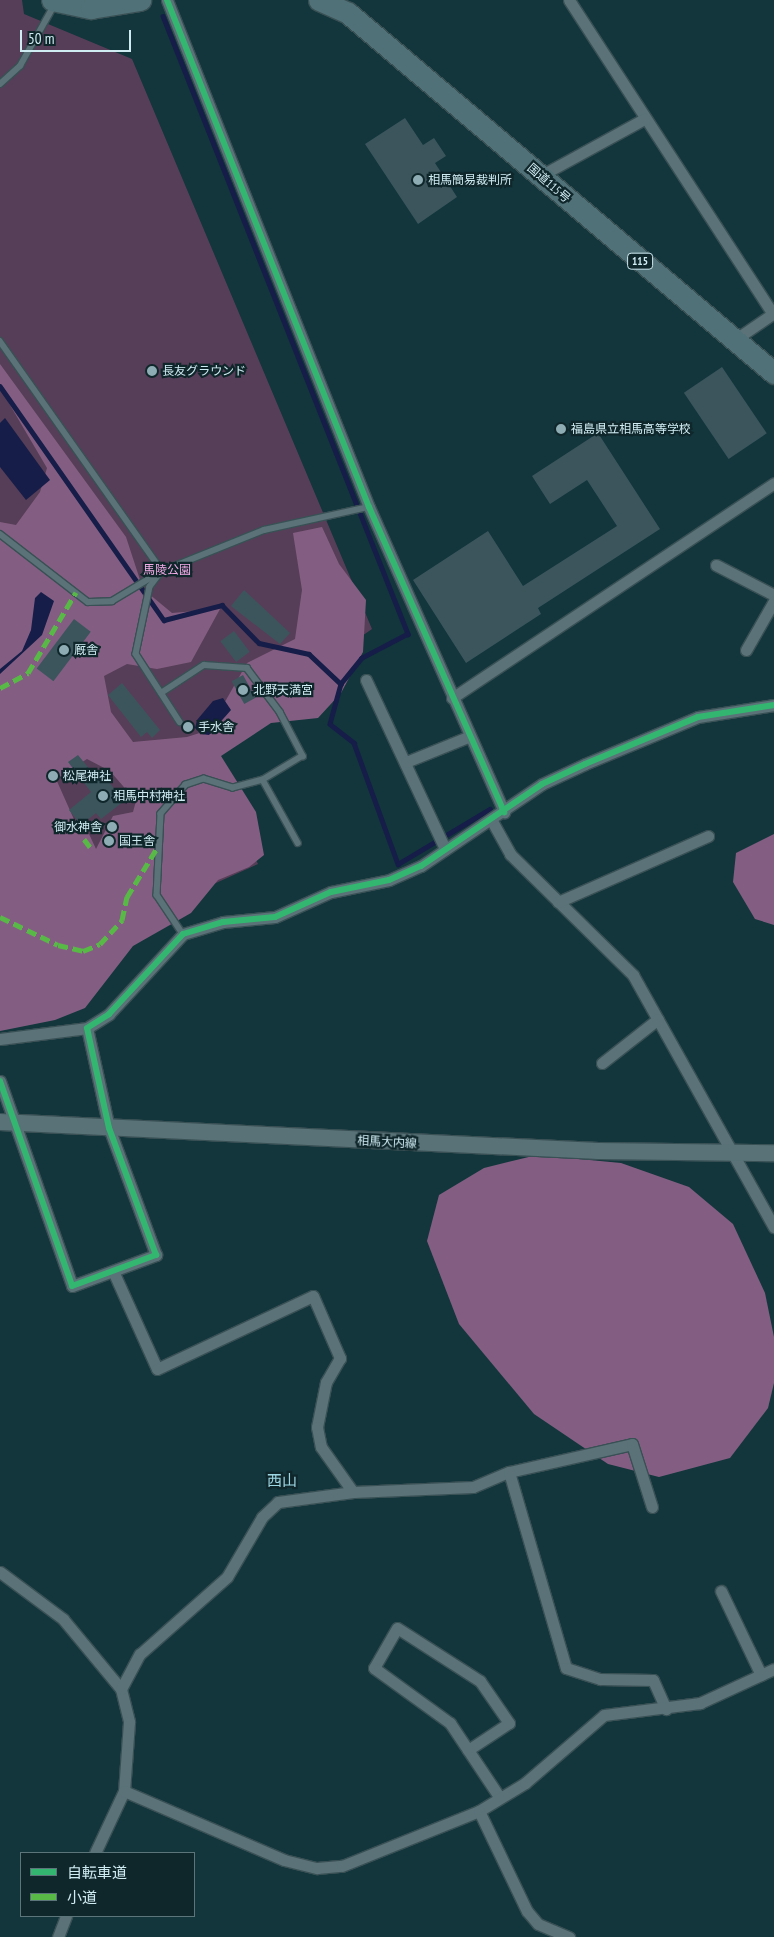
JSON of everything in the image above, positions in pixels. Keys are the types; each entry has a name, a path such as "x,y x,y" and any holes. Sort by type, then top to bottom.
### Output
{"highway":[{"path":"54,2 91,8 140,0"},
{"name":"国道115号","path":"319,0 348,13 733,341 774,373"}],"main road":[{"name":"相馬大内線","path":"7,1122 732,1154 774,1154"}],"street":[{"path":"168,0 369,506 468,737 504,812"},
{"path":"569,0 644,119 773,313 733,341"},
{"path":"540,176 644,119"},
{"path":"452,698 774,483"},
{"path":"716,565 774,592"},
{"path":"746,650 774,601"},
{"path":"366,680 406,762 445,849"},
{"path":"0,1039 16,1033 87,1028 109,1014 183,934 223,922 275,917 330,892 389,880 492,821 542,784 663,729 698,717 774,705"},
{"path":"406,762 468,737"},
{"path":"492,821 510,854 633,975 774,1228"},
{"path":"558,902 708,836"},
{"path":"602,1063 658,1019"},
{"path":"0,1081 7,1122 72,1286 156,1256 110,1128 87,1028"},
{"path":"113,1271 157,1369 313,1296 340,1358 326,1382 317,1427 321,1447 353,1492"},
{"path":"121,1689 140,1654 227,1577 262,1517 278,1502 353,1492 473,1487 509,1472 632,1444 652,1507"},
{"path":"509,1472 566,1668 600,1679 653,1680 666,1709"},
{"path":"0,1572 62,1619 121,1689 129,1722 124,1791 95,1852"},
{"path":"721,1591 761,1675"},
{"path":"468,1750 509,1723 480,1681 397,1628 374,1668 450,1723 468,1750 500,1798"},
{"path":"124,1791 284,1860 317,1868 342,1866 479,1811 500,1798 604,1715 666,1709 700,1703 774,1669"},
{"path":"479,1811 527,1911 538,1924 569,1937"},
{"path":"58,1937 66,1917"}],"lane":[{"path":"0,84 20,66 54,2"},
{"path":"0,340 162,571"},
{"path":"0,534 88,602 112,601 162,571 264,530 369,506"},
{"path":"162,571 150,586 136,654 180,722"},
{"path":"161,693 204,665 247,668 280,712 303,756 263,780 232,788 204,779 186,785 162,814 157,895 183,934"},
{"path":"263,780 298,843"}],"green space":[{"name":"馬陵公園","path":"0,0 22,0 24,14 132,59 372,629 202,748 258,864 0,980"}],"shaded area":[{"path":"0,364 126,537 143,589 172,613 220,609 191,662 157,669 127,664 104,676 111,712 133,742 187,737 209,730 247,663 295,639 302,590 293,533 322,527 339,564 366,600 363,652 341,693 318,718 271,723 221,756 256,812 264,855 249,867 218,880 191,913 133,946 85,1008 55,1020 0,1031 0,522 16,525 40,492 47,468 0,388","holes":["87,759 110,771 136,801 133,812 113,816 96,849 89,834 76,824 56,779"]},
{"path":"774,834 774,925 755,919 733,882 736,853"},
{"path":"537,1155 621,1163 689,1187 733,1224 765,1293 774,1337 774,1383 768,1408 730,1458 659,1477 608,1464 534,1414 459,1324 427,1241 439,1195 484,1168"}],"water":[{"path":"5,418 50,480 26,500 0,467 0,423"},
{"path":"41,592 54,601 42,635 0,674 0,669 22,651 31,630 35,598"},
{"path":"223,698 231,710 209,735 201,734 195,728 197,720 213,701"}],"building":[{"name":"相馬簡易裁判所","path":"405,118 423,145 434,138 446,156 435,163 457,197 418,224 365,144"},
{"path":"722,367 767,433 729,459 684,393"},
{"path":"598,433 660,529 538,608 541,614 466,663 413,580 488,531 523,586 617,526 587,480 550,504 532,476"},
{"path":"244,590 290,633 280,644 231,606"},
{"name":"厩舎","path":"74,619 91,632 53,681 37,669"},
{"path":"234,631 250,652 236,662 220,641"},
{"path":"243,675 256,698 244,704 232,681"},
{"path":"122,683 160,730 152,738 147,732 141,737 108,695"},
{"path":"78,755 96,777 101,772 124,801 101,819 96,813 81,825 69,810 91,792 68,762"}],"waterway":[{"path":"163,16 408,634 362,658 341,684 330,724 354,743 398,864 490,809"},
{"path":"0,386 164,620 222,605 259,643 309,654 341,684"}],"marked path":[{"path":"0,688 28,673 76,592"},
{"path":"84,839 90,847"},
{"path":"0,917 58,945 83,951 100,944 122,920 127,897 157,848"}],"cycle path":[{"path":"167,0 369,507 504,812"},
{"path":"0,1081 72,1286 156,1255 109,1128 87,1028 109,1014 183,934 223,922 275,917 331,892 389,880 421,866 542,784 585,764 698,717 774,705"}],"place":[{"name":"相馬簡易裁判所","path":"418,180"},
{"name":"長友グラウンド","path":"152,371"},
{"name":"福島県立相馬高等学校","path":"561,429"},
{"name":"厩舎","path":"64,650"},
{"name":"北野天満宮","path":"243,690"},
{"name":"手水舎","path":"188,727"},
{"name":"松尾神社","path":"53,776"},
{"name":"相馬中村神社","path":"103,796"},
{"name":"御水神舎","path":"112,827"},
{"name":"国王舎","path":"109,841"}],"district":[{"name":"西山","path":"282,1481"}]}
